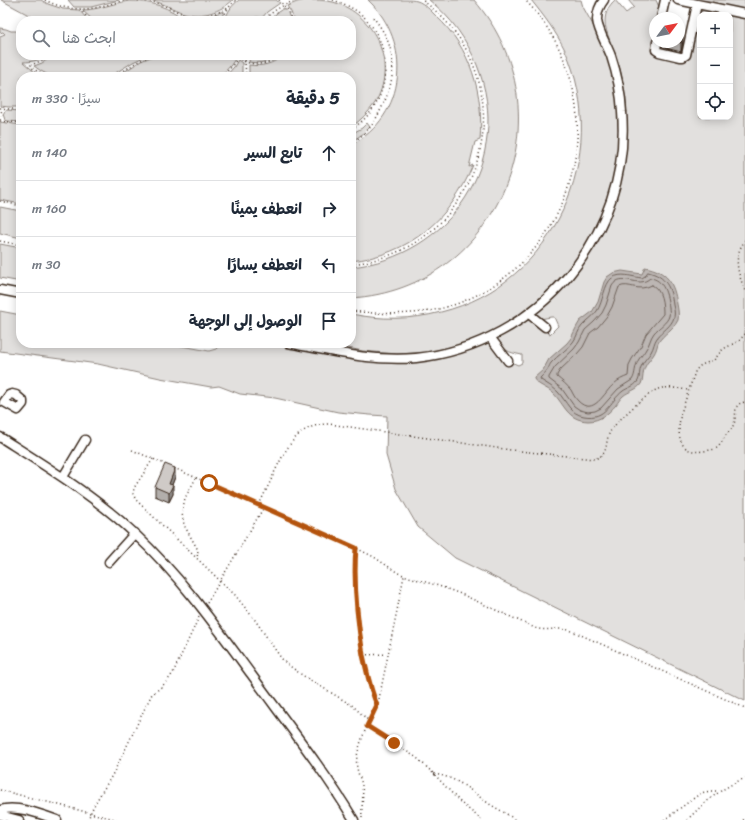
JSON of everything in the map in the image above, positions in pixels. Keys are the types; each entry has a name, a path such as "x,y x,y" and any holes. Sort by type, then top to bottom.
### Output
{"street":[{"path":"316,348 373,358 402,359 444,353 490,337 514,324 529,314 549,297 569,276 594,240 604,220 616,185 622,148 623,127 620,92 606,43 597,21 598,11 604,0"},
{"path":"662,12 665,0"},
{"path":"678,0 745,14"},
{"path":"656,48 656,50 659,52 682,57 686,55 697,4"},
{"path":"0,290 16,293"},
{"path":"529,314 545,327"},
{"path":"490,337 508,360"},
{"path":"0,437 63,477 101,505 135,533 164,563 203,609 322,771 354,820"},
{"path":"63,477 85,440"},
{"path":"109,562 135,533"},
{"path":"0,810 7,808 18,809 57,820"},
{"path":"0,815 19,820"}],"path":[{"path":"45,0 62,7 80,9 94,8 133,0"},
{"path":"138,0 155,2 188,15 210,15 228,8"},
{"path":"224,16 228,8 236,0"},
{"path":"279,0 288,10 290,16"},
{"path":"269,16 284,5 298,0"},
{"path":"333,0 357,12 370,24 380,40 385,57 386,75 382,93 367,116 356,126"},
{"path":"356,263 373,261 391,255 408,247 429,233 455,206 468,184 478,160 483,116 482,97 476,72 466,49 452,28 434,9 422,0"},
{"path":"356,311 388,314 417,313 445,307 472,297 497,283 519,265 538,244 554,220 567,194 574,167 578,138 577,109 572,81 562,54 548,28 525,0"},
{"path":"80,9 87,16"},
{"path":"181,13 184,16"},
{"path":"356,140 373,126 389,93 392,76 392,60 389,43 381,28 371,16"},
{"path":"39,72 32,68 31,65 43,60"},
{"path":"122,72 141,60"},
{"path":"227,72 236,60"},
{"path":"242,60 251,64 264,64 273,60"},
{"path":"245,62 246,72"},
{"path":"16,109 1,108 0,120 16,122"},
{"path":"0,201 16,205"},
{"path":"745,240 738,255 737,265 738,273 745,291"},
{"path":"0,241 16,244"},
{"path":"745,334 739,341 723,349 714,360 698,367 694,372 679,424 679,433 683,446 688,450 696,452 715,449 719,446 733,426 738,404 745,402"},
{"path":"259,505 287,448 302,431 315,425 329,424 484,447 594,459 605,451 608,436 613,427 648,394 664,388 688,390"},
{"path":"132,450 167,465"},
{"path":"153,459 134,488 134,497 246,607 281,658 287,664 360,711 370,721"},
{"path":"174,468 356,548 404,575 461,594 535,628 544,630 563,629 572,632 745,708"},
{"path":"196,478 185,498 182,513 184,525 198,550 197,559"},
{"path":"88,820 97,799 111,777 152,694 168,681 173,673 203,609 264,507"},
{"path":"356,548 354,576 358,628 369,682 377,705"},
{"path":"362,820 361,805 363,789 356,763 359,746 364,731 377,705 404,575"},
{"path":"363,655 388,654"},
{"path":"367,726 417,758 458,800 482,820"},
{"path":"434,774 445,776 463,784 486,802 515,820"},
{"path":"687,820 719,791 745,778"},
{"path":"0,790 118,820"},
{"path":"664,820 701,793 719,791"}],"shaded area":[{"path":"1,0 41,0 63,9 79,10 84,16 30,16"},
{"path":"68,0 119,0 91,7 74,7"},
{"path":"148,0 233,0 217,11 197,15 184,13"},
{"path":"239,0 276,0 280,3 264,16 227,16 234,4"},
{"path":"306,0 330,1 348,8 361,18 371,29 379,43 383,58 384,73 382,88 375,103 356,123 356,72 249,72 249,65 258,66 277,60 356,60 356,16 292,16 287,6"},
{"path":"368,0 413,0 422,3 427,7 448,29 458,42 473,73 480,106 480,140 475,142 469,167 473,165 464,184 453,202 440,218 426,231 409,242 391,251 356,260 356,142 370,132 384,116 393,97 397,77 397,57 392,36 382,17"},
{"path":"429,0 474,0 503,45 517,93 517,141 505,188 481,229 447,263 403,287 356,297 356,266 386,259 418,245 444,224 465,198 480,168 487,135 487,101 473,56 458,30"},
{"path":"531,0 581,0 606,54 615,85 619,117 618,150 613,182 604,212 581,255 549,294 509,324 463,344 430,352 397,354 348,348 356,348 356,315 385,318 418,317 441,312 481,297 515,274 542,244 563,210 576,172 581,131 578,90 565,50 550,24"},
{"path":"615,0 626,13 634,7 628,0 656,0 659,7 659,12 649,12 649,48 653,48 652,51 654,54 658,56 681,59 697,19 697,120 733,120 733,16 745,18 745,701 455,558 418,527 396,489 386,455 387,416 338,412 275,398 240,394 219,386 211,387 160,378 98,364 0,351 0,311 16,314 16,348 193,348 209,351 217,348 296,348 365,362 397,363 444,357 475,347 489,340 511,362 518,365 522,363 522,355 507,350 496,338 527,320 531,320 550,334 558,326 554,317 540,319 536,316 537,313 570,280 596,244 615,203 621,181 627,134 626,110 621,74 605,25 608,9"},
{"path":"692,0 745,0 745,11"},
{"path":"129,1 145,2 159,6 180,16 89,16 82,10 94,9"},
{"path":"284,8 289,16 274,16"},
{"path":"705,10 715,12 701,12"},
{"path":"224,11 222,16 209,16"},
{"path":"0,28 16,31 16,60 36,60 23,62 35,72 16,72 16,107 0,106 0,36 5,34 3,32 0,33"},
{"path":"46,60 137,60 117,72 43,72 34,66"},
{"path":"234,60 225,72 124,72 141,61"},
{"path":"238,60 242,63 242,72 230,72"},
{"path":"249,60 270,60 257,63 249,62"},
{"path":"5,111 16,111 16,122 5,120 3,114"},
{"path":"0,122 16,124 16,203 0,200"},
{"path":"367,123 370,127 356,139 356,131"},
{"path":"0,207 16,210 16,237 0,233"},
{"path":"0,244 16,247 16,281 0,278"}],"water":[{"path":"645,267 659,272 668,279 676,297 678,320 658,343 655,353 644,369 642,382 639,386 623,396 610,411 600,418 588,421 575,418 567,411 553,393 535,381 534,378 543,370 549,359 567,343 580,321 592,312 598,302 607,277 613,273 622,271 642,274"}],"building":[{"path":"165,464 175,468 169,484 173,485 169,493 155,487"}],"route":[{"path":"209,483 356,548 354,576 358,628 369,682 377,705 367,726 394,743"}]}
